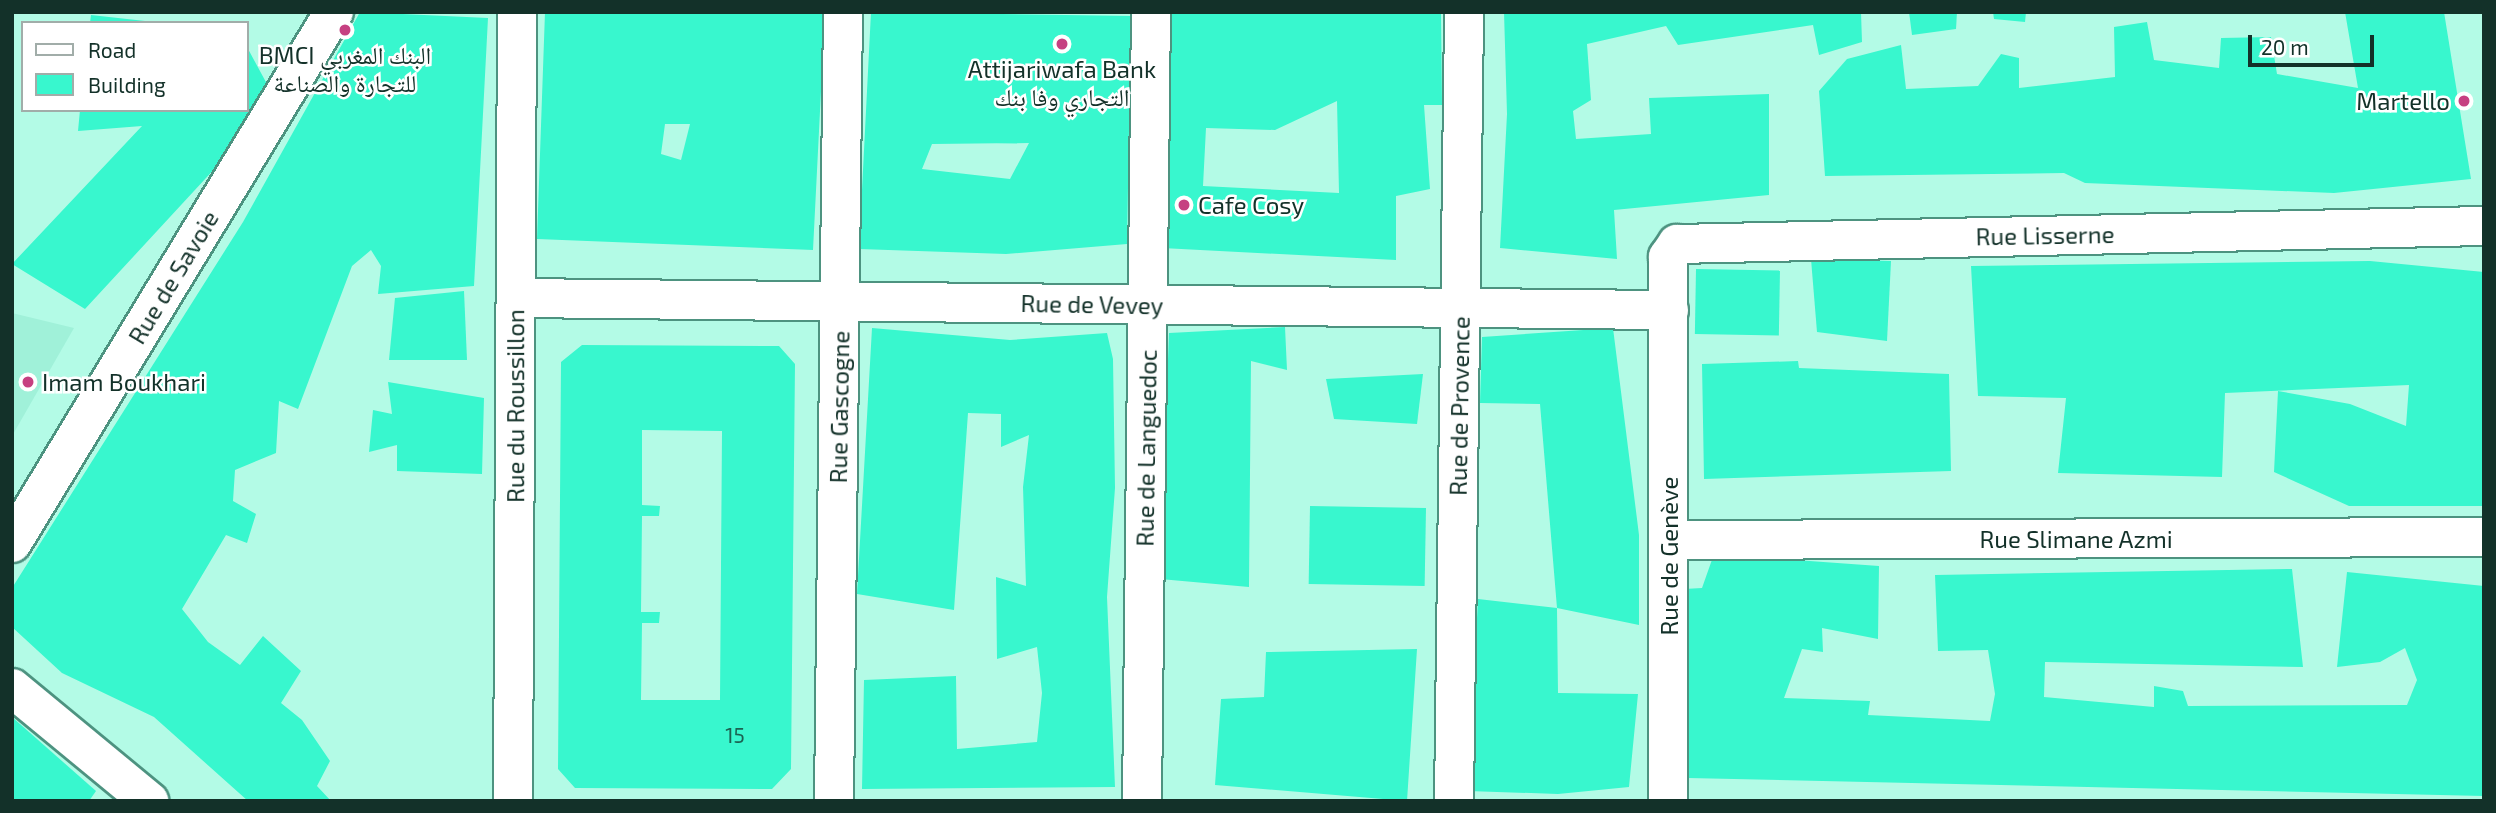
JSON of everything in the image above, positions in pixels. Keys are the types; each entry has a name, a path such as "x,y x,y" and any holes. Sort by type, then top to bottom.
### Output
{"street":[{"name":"Rue de Savoie","path":"12,543 334,12"},
{"name":"Rue du Roussillon","path":"513,801 517,12"},
{"name":"Rue Gascogne","path":"834,801 843,12"},
{"name":"Rue de Languedoc","path":"1142,801 1151,12"},
{"name":"Rue de Provence","path":"1454,801 1464,12"},
{"name":"Rue Lisserne","path":"1669,310 1668,257 1684,242 2484,226"},
{"name":"Rue de Vevey","path":"516,298 1669,310"},
{"name":"Rue de Genève","path":"1668,801 1669,310"},
{"name":"Rue Slimane Azmi","path":"1669,540 2484,537"},
{"path":"12,688 149,801"}],"shaded area":[{"name":"Imam Boukhari","path":"12,313 74,328 12,436"}],"building":[{"path":"360,12 488,18 474,286 378,294 381,266 371,250 352,266 298,409 279,401 276,453 235,470 233,501 256,514 247,543 226,535 182,609 208,642 240,665 263,636 301,671 281,703 302,720 330,761 317,786 331,801 248,801 154,717 62,673 12,627 12,588 243,222"},
{"path":"545,12 825,12 813,250 537,239","holes":["665,124 690,124 681,160 661,154"]},
{"path":"871,12 1131,16 1127,244 1006,254 859,249","holes":["1029,143 1010,179 922,169 932,144"]},
{"path":"1172,12 1441,12 1442,105 1424,105 1430,189 1396,196 1396,260 1162,248","holes":["1337,101 1339,193 1203,186 1206,128 1275,130"]},
{"path":"1504,12 1861,12 1862,42 1819,55 1813,25 1678,45 1666,26 1587,44 1591,100 1573,111 1576,139 1651,134 1649,98 1769,94 1769,195 1614,210 1617,259 1500,248 1507,114"},
{"path":"1909,12 1957,12 1956,29 1912,35"},
{"path":"1993,12 2026,12 2025,22 1994,19"},
{"path":"2345,12 2444,12 2471,179 2334,193 2085,183 2064,173 1825,176 1819,91 1847,59 1901,45 1906,89 1978,86 2001,54 2019,58 2019,88 2115,77 2114,27 2147,22 2154,60 2219,68 2221,38 2271,37 2277,74 2358,88"},
{"path":"91,15 145,21 90,21"},
{"path":"248,49 267,84 230,152 85,309 12,264 142,126 78,131 80,112 248,112"},
{"path":"1811,259 1891,261 1887,341 1817,332"},
{"path":"2370,261 2484,272 2484,506 2349,506 2274,472 2278,391 2350,404 2406,426 2409,385 2225,393 2222,477 2058,473 2066,398 1978,396 1971,266"},
{"path":"1696,269 1780,270 1779,335 1695,334"},
{"path":"464,291 467,360 389,360 395,298"},
{"path":"1285,327 1287,370 1251,361 1249,587 1160,579 1169,333"},
{"path":"872,328 1010,340 1107,333 1113,359 1115,488 1107,597 1115,787 862,789 864,680 956,676 957,749 1037,742 1042,693 1037,647 997,659 996,577 1026,586 1023,487 1029,435 1001,447 1001,414 968,413 954,610 857,594"},
{"path":"1613,328 1639,535 1639,625 1557,608 1540,404 1480,403 1482,337"},
{"path":"582,345 779,346 795,364 791,769 772,789 575,788 558,769 561,362","holes":["642,430 722,431 720,700 641,700 642,623 659,623 660,612 641,612 642,516 659,516 660,506 642,505"]},
{"path":"1798,361 1799,368 1949,374 1951,471 1704,479 1702,364"},
{"path":"1423,374 1417,424 1334,419 1326,379"},
{"path":"388,382 484,398 482,474 397,471 397,445 369,452 373,410 392,414"},
{"path":"1310,506 1426,508 1425,586 1309,584"},
{"path":"1714,554 1879,566 1878,639 1822,628 1823,652 1802,649 1784,698 1870,701 1868,715 1990,721 1995,694 1988,650 1938,651 1935,575 2292,569 2303,667 2045,662 2044,697 2154,707 2154,686 2183,691 2188,706 2407,705 2417,680 2405,648 2380,662 2337,667 2347,572 2484,586 2484,796 1688,778 1679,662 1684,589 1702,588"},
{"path":"1478,599 1557,608 1558,693 1638,694 1629,787 1558,794 1468,791"},
{"path":"1417,649 1407,801 1215,785 1221,699 1264,697 1266,652"},
{"path":"12,717 96,791 89,801 12,801"}],"place":[{"name":"BMCI البنك المغربي للتجارة والصناعة","path":"345,30"},
{"name":"Attijariwafa Bank التجاري وفا بنك","path":"1062,44"},
{"name":"Martello","path":"2464,101"},
{"name":"Cafe Cosy","path":"1184,205"},
{"name":"Imam Boukhari","path":"28,382"}]}
